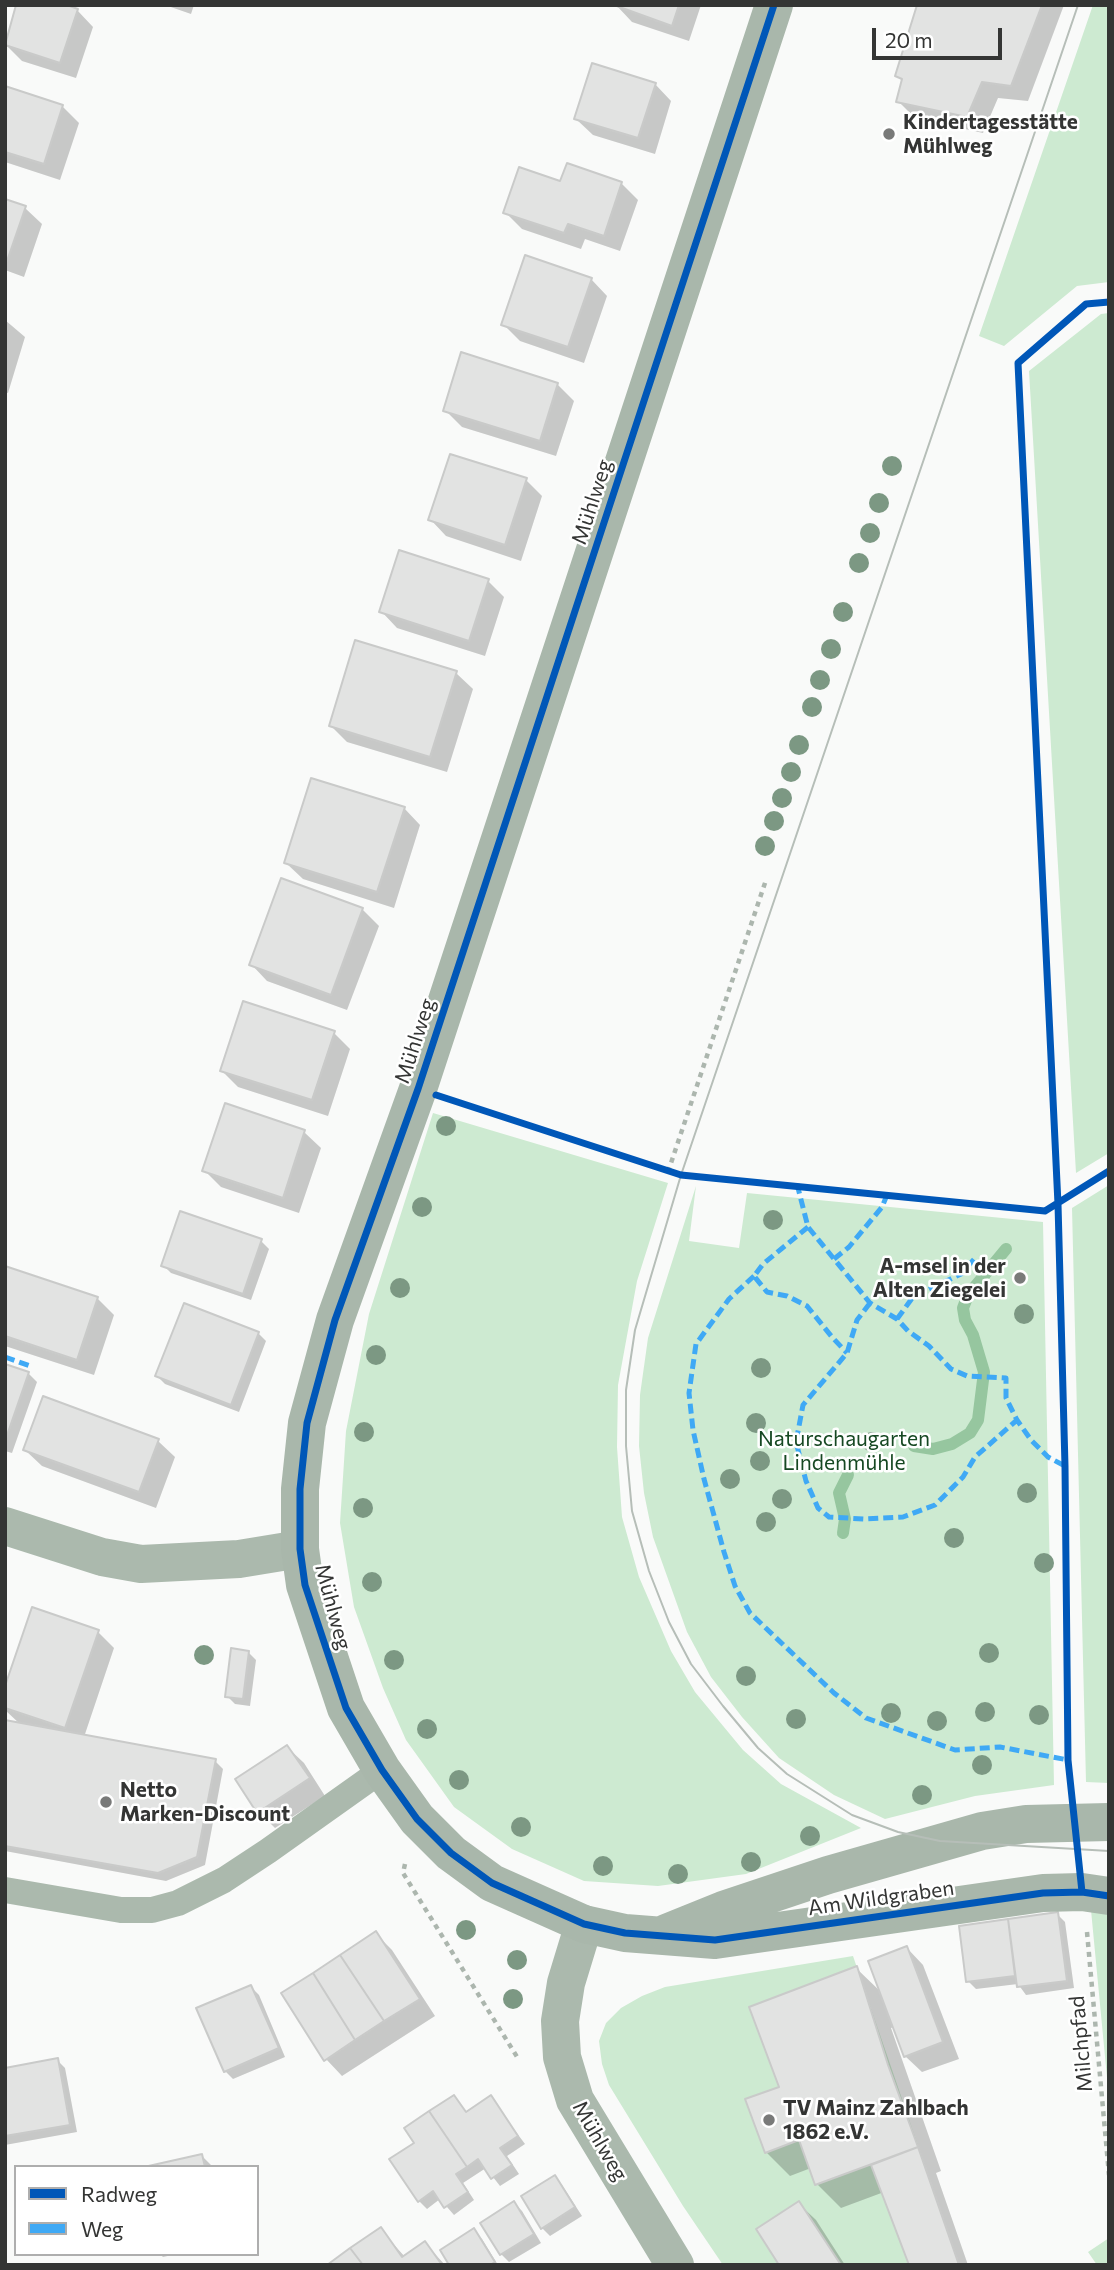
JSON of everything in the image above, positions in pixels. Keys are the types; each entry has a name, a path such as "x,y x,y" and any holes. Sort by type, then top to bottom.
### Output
{"street":[{"name":"Mühlweg","path":"658,1936 625,1933 584,1924 492,1883 451,1853 417,1819 382,1770 342,1697 305,1585 300,1549 300,1489 307,1423 335,1320 418,1089 774,5"},
{"path":"5,1526 102,1557 141,1563 239,1559 300,1549"},
{"name":"Am Wildgraben","path":"658,1936 723,1910 828,1875 982,1831 1026,1824 1109,1822"},
{"path":"828,1875 813,1889 808,1905 817,1916 837,1922"},
{"name":"Am Wildgraben","path":"658,1936 715,1940 1043,1893 1082,1892 1097,1910"},
{"name":"Mühlweg","path":"584,1924 566,1983 560,2021 562,2057 575,2100 675,2265"}],"lane":[{"path":"5,1891 121,1910 152,1910 178,1903 224,1880 268,1852 382,1770"}],"path":[{"path":"668,1172 766,880"},
{"path":"417,1819 403,1873 525,2069"}],"green space":[{"path":"1093,5 1109,5 1109,282 1077,286 1004,346 979,336"},
{"path":"1109,313 1109,1153 1076,1173 1029,371 1101,314"},
{"path":"433,1113 668,1183 637,1281 618,1385 617,1447 622,1517 639,1577 671,1651 695,1692 743,1750 781,1784 861,1828 746,1874 658,1886 584,1881 512,1849 454,1807 406,1740 383,1688 354,1607 340,1523 346,1431 369,1314"},
{"path":"1109,1185 1109,1783 1086,1782 1072,1208"},
{"name":"Naturschaugarten Lindenmühle","path":"696,1186 689,1241 739,1248 747,1193 1043,1222 1054,1785 975,1796 885,1819 834,1795 779,1758 711,1677 687,1632 653,1537 644,1493 639,1446 640,1395 648,1338"},
{"path":"1091,1910 1109,1915 1109,2096 1108,2088"},
{"name":"TV Mainz Zahlbach 1862 e.V.","path":"853,1956 959,2265 723,2265 683,2206 609,2085 602,2064 599,2041 606,2023 621,2008 665,1987"},
{"path":"1109,2238 1109,2265 1097,2265 1088,2252"}],"building":[{"path":"16,5 67,5 78,9 60,63 5,45"},
{"path":"614,5 679,5 672,26"},
{"path":"917,5 1042,5 1011,86 982,82 967,117 896,102 902,79 895,76"},
{"path":"592,63 656,83 638,138 574,119"},
{"path":"5,86 63,105 44,164 5,152"},
{"path":"567,163 622,182 604,236 568,224 564,233 503,213 519,167 560,181"},
{"path":"5,199 26,206 7,261 5,261"},
{"path":"525,255 592,278 568,347 501,325"},
{"path":"461,352 558,383 540,441 443,411"},
{"path":"450,454 527,478 505,545 428,520"},
{"path":"399,550 489,579 469,641 379,612"},
{"path":"355,640 457,671 430,757 329,726"},
{"path":"311,778 405,807 377,892 284,863"},
{"path":"281,878 363,908 331,995 249,965"},
{"path":"243,1001 335,1031 312,1100 220,1071"},
{"path":"225,1103 305,1130 283,1198 202,1171"},
{"path":"180,1211 262,1239 243,1294 161,1266"},
{"path":"5,1266 98,1297 77,1360 5,1336"},
{"path":"184,1303 259,1332 231,1405 155,1376"},
{"path":"5,1364 29,1372 5,1441"},
{"path":"43,1396 159,1439 139,1492 23,1450"},
{"path":"32,1607 99,1630 65,1728 5,1708 5,1686"},
{"path":"231,1648 249,1651 243,1699 225,1697"},
{"name":"Netto Marken-Discount","path":"5,1720 216,1759 197,1857 158,1873 5,1846"},
{"path":"287,1745 310,1778 257,1813 235,1779"},
{"path":"1058,1912 1067,1981 1017,1987 1008,1919"},
{"path":"1008,1919 1015,1976 966,1982 959,1926"},
{"path":"376,1931 420,1999 384,2021 340,1955"},
{"path":"907,1946 943,2042 904,2057 868,1961"},
{"path":"340,1955 384,2021 355,2040 313,1973"},
{"path":"857,1966 888,2065 918,2147 815,2185 799,2140 765,2153 745,2099 779,2087 749,2007"},
{"path":"313,1973 355,2040 324,2061 281,1993"},
{"path":"251,1985 279,2048 224,2072 196,2008"},
{"path":"58,2058 70,2125 5,2136 5,2068"},
{"path":"454,2095 466,2112 491,2095 518,2136 500,2148 512,2165 491,2179 478,2159 467,2167 429,2111"},
{"path":"429,2111 467,2167 456,2174 468,2192 444,2208 433,2191 418,2202 389,2159 414,2143 404,2128"},
{"path":"918,2147 959,2265 909,2265 871,2165"},
{"path":"202,2154 205,2165 153,2165"},
{"path":"555,2175 575,2207 541,2229 521,2196"},
{"path":"514,2201 534,2234 500,2255 480,2223"},
{"path":"799,2201 841,2265 779,2265 756,2229"},
{"path":"381,2227 402,2257 425,2241 442,2265 363,2265 350,2248"},
{"path":"474,2228 495,2262 490,2265 449,2265 440,2250"},
{"path":"350,2248 363,2265 327,2265"}],"waterway":[{"path":"914,1446 933,1449 952,1444 970,1433 978,1420 984,1372 963,1308 968,1295 1006,1249"},
{"path":"843,1533 845,1519 839,1493 848,1475"}],"tram line":[{"path":"1078,5 681,1175 635,1330 626,1390 626,1446 632,1511 649,1571 669,1622 691,1664 723,1706 758,1748 787,1774 852,1815 898,1832 940,1841 1109,1851"}],"marked path":[{"path":"797,1184 808,1227 870,1303 897,1319 951,1369 967,1376 1006,1378 1006,1398 1017,1420 1031,1440 1048,1457 1065,1466"},
{"path":"834,1259 849,1247 882,1207 887,1195"},
{"path":"808,1227 763,1264 754,1276 767,1292 787,1296 807,1306 847,1353"},
{"path":"897,1319 913,1297 961,1274 975,1258"},
{"path":"754,1276 729,1299 696,1344 689,1393 693,1430 724,1552 735,1586 750,1613 834,1693 866,1718 955,1750 1000,1747 1068,1760"},
{"path":"870,1303 857,1320 847,1353 803,1405 796,1442 806,1481 818,1508 829,1517 903,1517 935,1505 963,1477 975,1457 1017,1420"},
{"path":"5,1357 33,1367"}],"cycle path":[{"path":"774,5 418,1089 335,1320 307,1423 300,1489 300,1549 305,1585 346,1708 382,1770 417,1819 451,1853 492,1883 584,1924 625,1933 715,1940 1043,1893 1082,1892 1109,1896"},
{"path":"1082,1892 1068,1760 1065,1466 1058,1204 1018,363 1086,304 1109,302"},
{"path":"436,1095 681,1175 1045,1211 1109,1171"}],"place":[{"name":"Kindertagesstätte Mühlweg","path":"889,134"},
{"name":"A-msel in der Alten Ziegelei","path":"1020,1278"},
{"name":"Netto Marken-Discount","path":"106,1802"},
{"name":"TV Mainz Zahlbach 1862 e.V.","path":"769,2120"}]}
